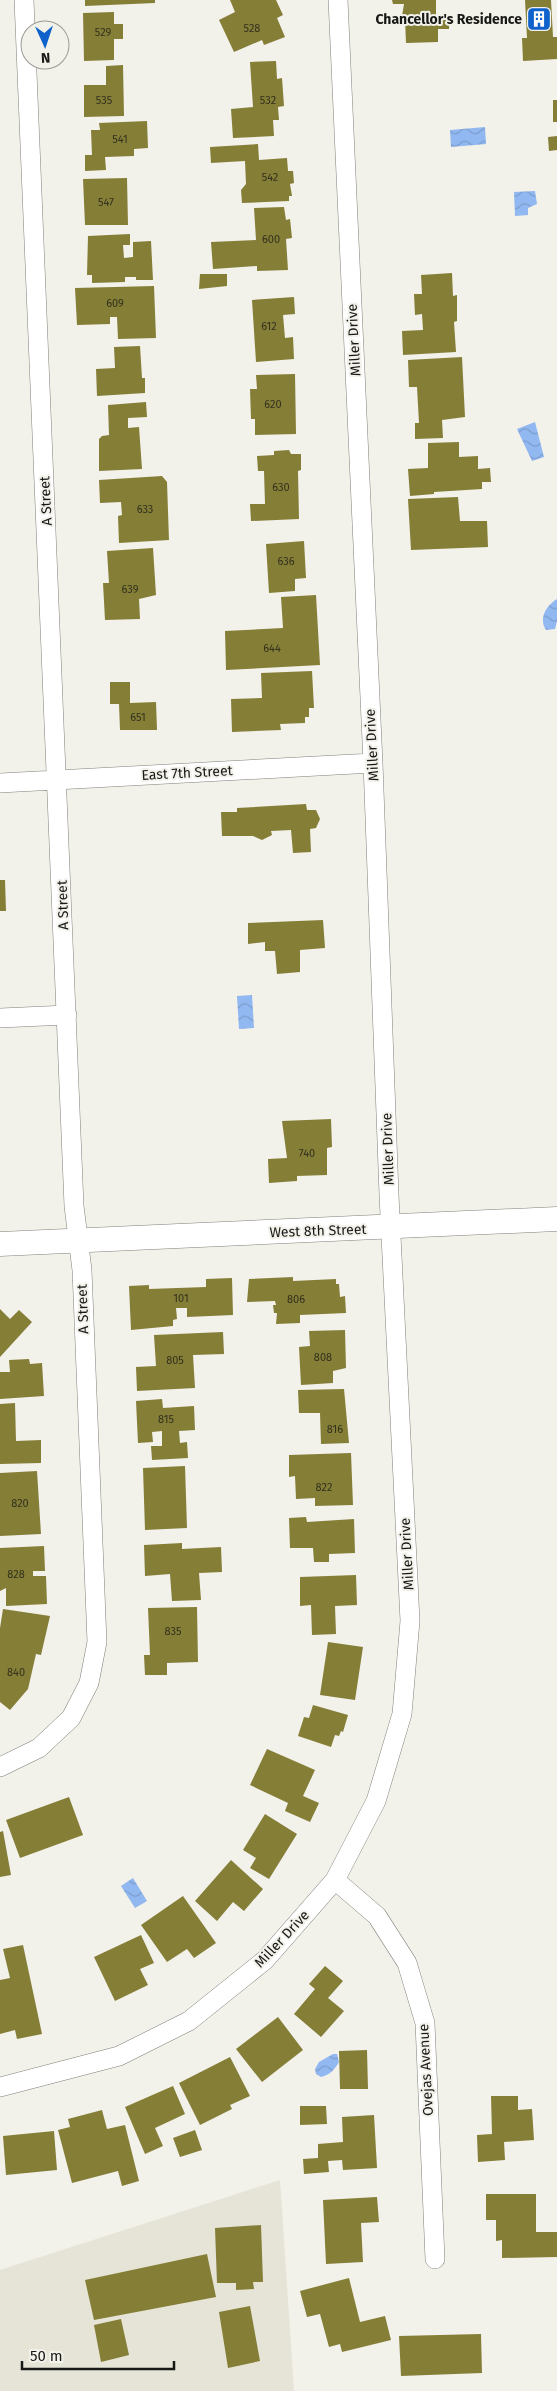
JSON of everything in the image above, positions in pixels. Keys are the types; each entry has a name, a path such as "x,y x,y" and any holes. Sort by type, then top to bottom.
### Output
{"street":[{"name":"A Street","path":"0,1767 40,1748 71,1718 89,1683 97,1642 79,1240 74,1206 58,779 24,0"},
{"name":"Miller Drive","path":"0,2087 119,2056 189,2021 265,1960 335,1880 376,1801 402,1714 410,1622 391,1228 373,763 338,0"},
{"name":"East 7th Street","path":"0,783 373,763"},
{"path":"0,1018 67,1015"},
{"name":"West 8th Street","path":"0,1244 391,1228 557,1219"},
{"name":"Ovejas Avenue","path":"335,1880 377,1916 406,1964 425,2023 435,2259"}],"shaded area":[{"path":"280,2180 294,2391 0,2391 0,2270"}],"water":[{"path":"485,127 486,144 451,147 450,130"},
{"path":"535,191 537,204 528,208 528,215 515,216 514,192"},
{"path":"535,422 544,457 532,461 517,429"},
{"path":"557,599 555,629 546,630 543,616 547,608"},
{"path":"252,995 254,1028 239,1029 237,996"},
{"path":"133,1878 147,1901 135,1908 121,1886"},
{"path":"333,2054 337,2054 339,2062 334,2069 321,2077 316,2074 315,2069 319,2062"}],"building":[{"path":"85,0 155,0 155,3 85,6"},
{"path":"230,0 276,0 283,15 277,18 285,37 264,45 262,40 234,52 219,20 235,12"},
{"path":"392,0 436,0 436,16 449,15 449,29 438,29 438,42 406,43 405,19 402,16 404,4 393,4"},
{"name":"Chancellor's Residence","path":"525,0 551,0 553,37 557,37 557,59 523,61 522,38 527,38"},
{"path":"114,12 114,24 123,24 123,39 114,39 114,60 84,61 83,13"},
{"path":"276,61 277,79 282,78 284,106 278,107 279,120 273,120 274,136 233,138 231,109 253,107 250,62"},
{"path":"123,65 124,116 84,117 84,85 106,85 106,66"},
{"path":"553,100 557,100 557,122 553,122"},
{"path":"147,121 148,148 134,149 134,156 105,157 106,170 85,171 85,155 92,155 91,130 100,130 99,123"},
{"path":"557,136 557,150 549,151 548,137"},
{"path":"258,144 259,160 287,158 288,171 293,171 294,183 290,184 292,196 289,196 289,201 242,203 241,190 246,184 245,161 211,163 210,147"},
{"path":"127,178 128,225 85,225 83,179"},
{"path":"284,207 286,220 290,219 292,238 286,239 288,270 257,271 257,266 213,269 211,242 256,240 254,208"},
{"path":"130,234 130,245 123,245 124,258 133,257 133,242 151,241 153,280 136,280 136,277 125,277 125,282 92,283 92,275 87,275 88,236"},
{"path":"452,273 453,296 457,295 457,321 454,322 456,352 403,355 402,331 423,330 422,314 415,315 414,294 422,294 421,275"},
{"path":"200,274 227,274 227,286 199,289"},
{"path":"154,286 156,338 118,339 117,317 110,317 110,324 77,325 75,288"},
{"path":"294,297 295,314 283,315 285,338 293,337 294,359 256,362 252,300"},
{"path":"140,346 142,378 145,378 145,393 97,396 96,369 115,368 114,347"},
{"path":"462,357 465,417 442,420 443,438 415,439 415,423 419,423 417,387 409,387 408,360"},
{"path":"295,374 296,434 255,435 255,419 251,419 250,389 257,389 256,375"},
{"path":"146,402 147,417 128,418 128,428 139,427 142,469 99,471 99,439 102,436 109,435 108,405"},
{"path":"459,442 459,457 478,456 478,469 490,468 491,482 482,482 482,489 434,492 434,494 410,496 408,469 428,468 428,443"},
{"path":"289,450 291,454 301,454 301,470 298,471 299,519 251,521 250,504 265,504 264,471 258,471 257,456 274,455 274,451"},
{"path":"162,476 167,482 169,540 119,543 118,516 122,515 121,502 100,503 99,480"},
{"path":"458,497 460,521 487,521 488,547 411,550 408,499"},
{"path":"304,541 306,578 295,579 295,591 269,593 266,544"},
{"path":"153,548 156,595 139,599 140,619 105,620 103,583 109,583 107,551"},
{"path":"316,595 320,665 226,670 225,631 283,628 281,597"},
{"path":"312,671 314,708 309,708 309,717 305,717 305,723 280,724 281,730 232,732 231,699 262,698 261,673"},
{"path":"110,682 130,682 130,703 156,702 157,730 120,730 119,704 110,704"},
{"path":"306,804 307,810 316,810 320,819 316,828 310,829 311,852 293,853 291,830 271,831 272,835 262,840 253,836 222,836 221,812 237,812 237,808"},
{"path":"0,880 5,880 6,911 0,911"},
{"path":"323,920 325,948 300,950 300,972 277,974 275,951 265,951 265,942 248,944 248,923"},
{"path":"331,1119 332,1147 327,1148 327,1175 297,1176 297,1181 269,1183 268,1159 287,1158 282,1121"},
{"path":"293,1277 293,1281 336,1279 336,1284 339,1284 340,1297 345,1296 346,1313 300,1315 300,1323 276,1324 277,1313 274,1313 273,1305 276,1305 275,1301 247,1302 249,1279"},
{"path":"232,1278 233,1315 187,1317 187,1308 176,1308 177,1319 173,1320 173,1326 131,1330 129,1286 149,1285 149,1289 206,1287 206,1279"},
{"path":"0,1309 10,1319 19,1310 32,1322 0,1357"},
{"path":"345,1330 346,1368 333,1371 333,1383 301,1385 299,1347 310,1346 309,1331"},
{"path":"223,1332 224,1354 193,1355 195,1388 137,1391 136,1367 156,1366 154,1335"},
{"path":"29,1359 30,1364 42,1363 44,1396 0,1399 0,1372 10,1372 9,1360"},
{"path":"344,1389 349,1443 321,1444 320,1413 299,1413 298,1390"},
{"path":"162,1399 163,1408 194,1406 195,1430 179,1431 180,1443 187,1442 188,1458 152,1460 151,1446 162,1446 162,1431 152,1432 153,1442 138,1443 136,1401"},
{"path":"15,1403 16,1441 41,1440 41,1463 0,1464 0,1404"},
{"path":"351,1453 353,1505 315,1506 315,1498 296,1499 295,1476 289,1477 289,1455"},
{"path":"185,1466 187,1528 145,1530 143,1468"},
{"path":"37,1471 41,1534 0,1536 0,1473"},
{"path":"306,1517 307,1522 354,1519 355,1553 329,1554 329,1562 314,1562 313,1548 290,1548 289,1518"},
{"path":"182,1543 182,1549 221,1547 222,1572 199,1573 201,1600 172,1601 170,1574 145,1576 144,1545"},
{"path":"44,1546 45,1571 33,1571 33,1576 46,1576 47,1604 6,1606 6,1588 0,1591 0,1548"},
{"path":"356,1575 357,1605 335,1606 336,1634 312,1635 311,1605 300,1606 300,1577"},
{"path":"197,1607 198,1662 167,1663 167,1675 145,1675 144,1655 150,1655 148,1608"},
{"path":"3,1609 50,1616 41,1655 36,1654 28,1689 10,1710 0,1702 0,1628"},
{"path":"328,1642 363,1647 355,1700 320,1695"},
{"path":"313,1705 348,1715 343,1732 341,1731 339,1736 335,1735 331,1747 298,1736 304,1717 309,1718"},
{"path":"267,1749 315,1770 303,1796 319,1803 310,1822 285,1811 288,1803 250,1785"},
{"path":"69,1797 83,1835 20,1858 6,1820"},
{"path":"265,1814 297,1834 269,1879 250,1868 256,1858 243,1850"},
{"path":"3,1831 11,1875 0,1877 0,1832"},
{"path":"231,1860 263,1889 244,1911 233,1902 217,1921 195,1901"},
{"path":"183,1896 216,1943 194,1958 187,1949 167,1962 141,1925"},
{"path":"141,1935 154,1963 140,1969 148,1985 115,2001 94,1957"},
{"path":"23,1945 42,2034 17,2039 15,2030 0,2034 0,1980 10,1978 3,1949"},
{"path":"325,1966 343,1981 328,1998 344,2011 321,2037 294,2014 315,1989 309,1984"},
{"path":"278,2017 303,2050 262,2082 236,2049"},
{"path":"367,2050 368,2089 340,2089 339,2051"},
{"path":"230,2057 250,2096 230,2105 232,2109 200,2125 179,2083"},
{"path":"173,2086 185,2114 155,2128 163,2146 145,2154 125,2107"},
{"path":"491,2096 518,2096 518,2110 532,2109 534,2140 504,2142 505,2160 478,2162 477,2135 492,2134"},
{"path":"300,2106 326,2106 327,2124 300,2125"},
{"path":"102,2110 107,2129 125,2125 139,2181 122,2186 118,2171 72,2183 58,2130 70,2127 68,2119"},
{"path":"374,2115 377,2168 343,2170 342,2160 328,2161 329,2172 304,2174 303,2159 318,2158 318,2144 343,2142 342,2117"},
{"path":"195,2130 202,2150 180,2157 173,2138"},
{"path":"54,2131 57,2170 6,2175 3,2136"},
{"path":"486,2194 536,2194 536,2232 557,2232 557,2257 502,2258 502,2240 496,2241 496,2220 486,2220"},
{"path":"377,2197 379,2222 361,2223 363,2262 326,2264 323,2200"},
{"path":"261,2225 263,2282 253,2282 254,2289 236,2290 236,2283 217,2283 215,2228"},
{"path":"207,2254 216,2297 94,2320 85,2280"},
{"path":"349,2278 360,2322 385,2316 391,2340 342,2352 340,2344 329,2347 320,2314 307,2317 300,2291"},
{"path":"250,2306 260,2361 228,2368 219,2312"},
{"path":"121,2319 129,2355 101,2362 94,2325"},
{"path":"481,2334 482,2373 401,2376 399,2336"}],"place":[{"name":"Chancellor's Residence","path":"539,19"}]}
